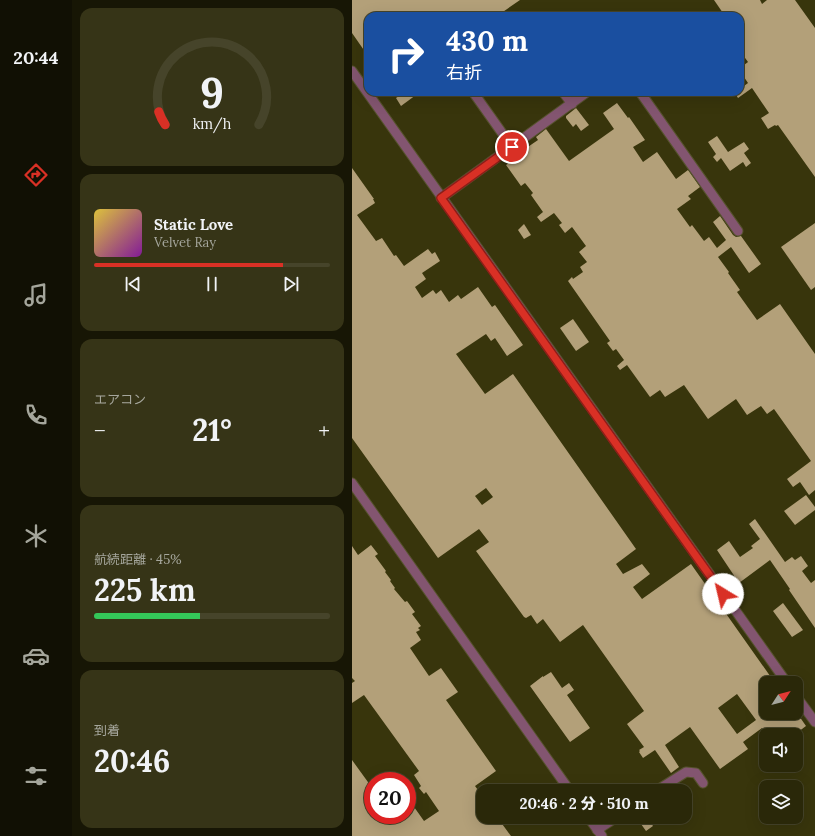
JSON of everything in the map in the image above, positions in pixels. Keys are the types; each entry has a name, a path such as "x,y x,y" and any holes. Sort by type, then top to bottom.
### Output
{"lane":[{"path":"352,71 364,88"},
{"path":"370,96 782,676"},
{"path":"476,96 512,147"},
{"path":"566,96 572,104"},
{"path":"441,198 583,96"},
{"path":"643,96 738,231"},
{"path":"352,483 565,784"},
{"path":"803,706 815,722"},
{"path":"667,784 686,772 696,773 703,783"},
{"path":"593,824 599,833 609,824"}],"building":[{"path":"352,0 520,0 503,12 364,12 364,50 352,33"},
{"path":"714,0 760,0 762,4 767,0 795,0 815,28 815,177 778,125 768,129 761,118 769,113 752,88 744,94 744,86 748,83 744,77 744,65 748,62 744,56 744,12 722,12"},
{"path":"399,96 415,96 401,106 396,98"},
{"path":"617,103 645,140 633,147 643,162 657,152 676,179 688,170 700,187 688,196 691,199 677,209 690,227 692,225 704,241 709,237 717,248 726,240 713,222 720,216 733,235 736,237 741,236 761,264 749,273 731,247 718,257 740,290 737,292 757,320 780,304 815,354 815,490 809,495 800,482 793,487 787,479 811,461 774,409 767,414 761,406 747,415 736,399 708,419 684,385 665,397 660,390 650,397 627,365 620,370 617,366 624,360 616,349 613,351 607,343 610,341 568,281 572,277 573,279 583,272 580,267 587,262 579,252 586,246 572,227 565,233 559,225 562,223 554,213 541,222 537,217 543,212 531,195 533,193 525,183 521,186 506,165 515,159 511,154 517,150 519,153 538,140 536,137 546,129 569,161 614,129 603,113"},
{"path":"576,108 589,125 581,131 576,124 573,127 566,118 566,116"},
{"path":"717,136 728,152 744,142 749,149 744,153 751,163 746,167 743,162 730,171 721,158 717,162 713,157 716,154 708,142"},
{"path":"352,168 374,199 375,203 357,215 376,241 382,238 394,256 396,255 404,266 428,249 432,254 435,252 440,261 422,273 426,279 415,287 422,298 433,290 436,294 441,290 449,302 458,295 461,299 478,287 492,307 495,305 523,345 507,356 495,338 491,341 486,334 456,354 485,394 513,374 636,549 616,564 623,574 642,564 650,574 633,587 642,599 691,564 770,676 759,676 759,720 802,720 806,726 803,728 759,728 759,730 743,742 748,749 720,769 690,727 665,745 679,767 671,773 655,750 643,758 639,752 639,750 644,747 627,724 644,711 583,625 560,642 543,619 537,624 531,615 526,618 524,617 476,551 489,542 479,529 438,558 352,438","holes":["486,488 493,497 482,505 475,496","737,694 756,720 737,734 718,708"]},
{"path":"815,223 815,287 811,290 781,247"},
{"path":"524,224 531,235 524,239 518,230"},
{"path":"573,319 589,342 576,351 560,328"},
{"path":"806,495 815,507 815,510 795,525 784,511"},
{"path":"755,519 785,562 792,557 795,560 801,556 808,566 802,571 811,583 815,580 815,628 770,560 739,583 717,550 729,541 740,557 753,548 751,546 760,539 749,524"},
{"path":"371,545 378,554 375,556 386,571 385,572 395,588 394,589 405,602 407,601 415,612 412,614 421,626 418,628 420,630 416,632 421,640 410,648 429,676 441,668 458,692 446,700 496,771 475,786 476,824 502,824 511,836 352,836 352,760 364,777 364,824 416,824 416,810 424,821 439,811 426,792 424,794 419,788 421,786 416,778 416,773 419,771 364,695 352,703 352,683 355,681 352,678 352,546 358,555"},
{"path":"783,603 803,630 792,637 773,611"},
{"path":"551,672 562,688 569,683 574,690 567,695 590,728 570,742 530,686"},
{"path":"641,824 652,824 653,826 646,831"}],"route":[{"path":"512,147 441,198 723,594"}]}
